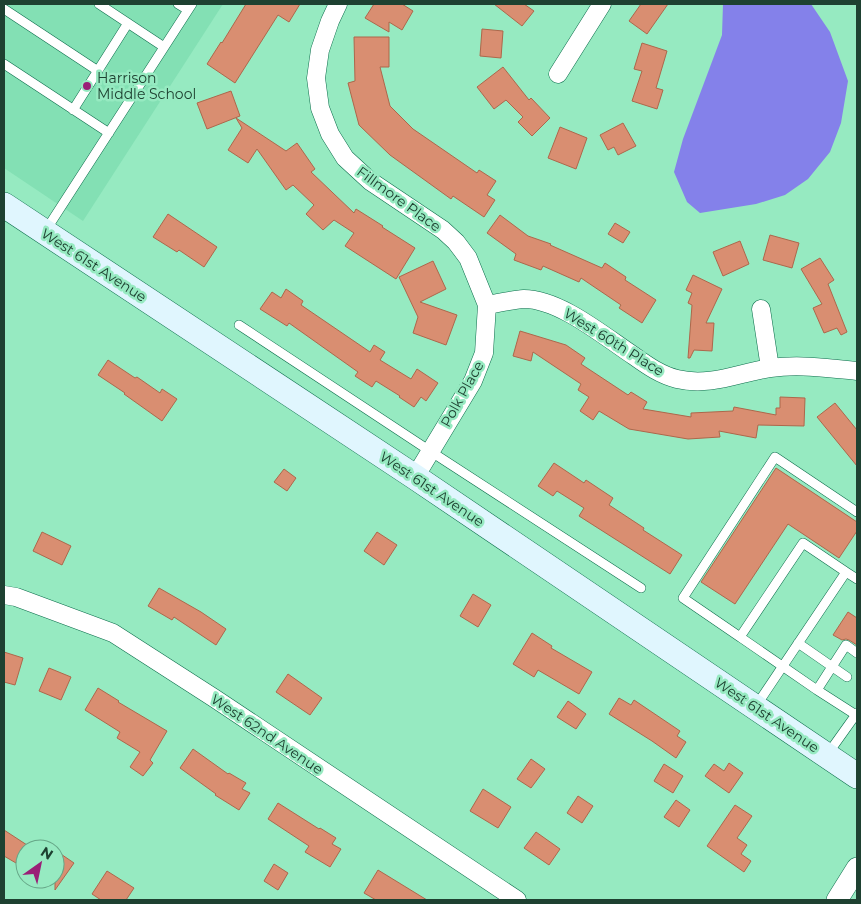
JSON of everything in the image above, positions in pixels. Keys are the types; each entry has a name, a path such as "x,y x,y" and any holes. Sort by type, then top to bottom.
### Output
{"main road":[{"name":"West 61st Avenue","path":"4,205 415,477 857,776"}],"street":[{"name":"Fillmore Place","path":"338,4 320,50 316,78 320,108 330,134 345,158 370,181 443,230 456,242 468,258 487,305"},
{"path":"558,74 602,4"},
{"name":"West 60th Place","path":"487,305 524,299 542,301 576,318 657,372 693,383 770,368 798,366 857,371"},
{"name":"Polk Place","path":"415,477 473,381 484,354 487,305"},
{"path":"761,309 770,368"},
{"name":"West 62nd Avenue","path":"4,595 16,597 113,634 214,698 517,900"},
{"path":"837,900 857,868"}],"lane":[{"path":"99,4 164,47"},
{"path":"45,232 190,7 178,4"},
{"path":"4,9 98,71"},
{"path":"73,110 128,23"},
{"path":"4,64 109,133"},
{"path":"239,324 641,588"},
{"path":"827,756 856,714 782,667 683,598 775,457 857,512"},
{"path":"740,637 803,543 857,579"},
{"path":"755,708 846,572"},
{"path":"798,643 847,677"},
{"path":"817,690 846,645 857,653"}],"shaded area":[{"name":"Harrison Middle School","path":"4,4 223,4 83,221 4,168"},
{"path":"723,4 811,4 830,32 848,81 841,123 830,152 808,179 785,195 756,204 700,213 687,202 674,172 683,139 722,35"}],"building":[{"path":"246,4 300,4 289,22 278,15 235,83 207,64"},
{"path":"374,4 402,4 413,11 402,30 389,22 389,32 365,18"},
{"path":"494,4 524,4 534,11 522,26"},
{"path":"641,4 668,4 647,34 629,21"},
{"path":"482,29 503,31 501,58 480,56"},
{"path":"354,37 389,37 389,67 380,67 390,106 413,129 477,173 479,170 496,181 487,195 495,200 484,217 453,196 451,199 390,155 359,125 348,83 355,81"},
{"path":"642,43 667,51 656,88 663,90 657,109 632,101 642,71 634,69"},
{"path":"503,67 529,100 531,98 550,118 532,136 518,122 523,117 506,100 494,109 477,87"},
{"path":"231,91 240,116 207,129 197,103"},
{"path":"236,118 286,151 297,143 315,169 311,172 354,213 356,209 415,248 396,279 345,246 354,233 334,220 323,230 306,214 314,205 293,185 286,190 257,149 248,163 228,150 242,128"},
{"path":"623,123 636,146 618,155 614,147 608,150 600,135"},
{"path":"560,127 587,138 576,169 548,158"},
{"path":"168,214 217,247 204,267 179,250 177,252 153,237"},
{"path":"500,215 528,236 551,244 602,268 605,263 626,277 625,280 656,300 642,323 619,308 621,305 581,278 579,282 543,266 541,270 514,260 516,254 487,233"},
{"path":"615,223 630,232 623,243 608,234"},
{"path":"770,235 799,243 792,268 763,260"},
{"path":"740,241 749,264 723,276 713,252"},
{"path":"820,258 834,280 828,284 847,332 841,335 837,328 824,333 813,308 822,304 801,269"},
{"path":"433,261 446,289 420,302 457,315 446,345 413,333 418,317 399,277"},
{"path":"693,275 722,289 706,323 714,323 712,351 694,350 690,358 688,358 692,305 688,303 692,293 686,290"},
{"path":"286,289 303,301 301,305 370,352 374,345 385,352 380,360 411,379 417,369 438,383 426,401 421,397 414,407 376,381 372,387 355,376 358,372 289,323 287,326 260,309 272,292 281,298"},
{"path":"520,331 566,345 585,358 581,364 628,395 631,392 647,402 643,409 691,417 691,413 733,411 734,407 776,415 776,408 780,408 780,397 805,398 804,426 758,425 756,438 719,431 720,437 688,439 629,429 599,411 593,420 580,411 589,397 578,390 581,384 533,352 531,361 513,356"},
{"path":"108,360 160,393 162,389 177,399 162,421 98,375"},
{"path":"835,403 857,430 857,466 817,417"},
{"path":"554,463 584,483 586,480 613,498 609,505 682,555 670,574 579,516 584,508 557,491 553,496 538,486"},
{"path":"776,468 857,522 857,531 839,558 788,524 735,604 701,582"},
{"path":"284,469 296,478 287,491 274,482"},
{"path":"42,532 71,546 62,565 33,551"},
{"path":"377,532 397,545 384,565 364,551"},
{"path":"159,588 226,629 216,645 174,617 172,620 148,606"},
{"path":"473,594 491,605 478,627 460,616"},
{"path":"848,612 857,618 857,645 849,640 842,640 833,635"},
{"path":"532,633 552,646 551,648 592,672 579,694 538,670 534,677 513,664"},
{"path":"4,652 23,658 15,685 4,682"},
{"path":"49,668 71,677 61,700 39,691"},
{"path":"288,674 322,698 310,715 276,692"},
{"path":"98,688 167,731 150,760 153,763 143,776 130,767 140,752 117,738 120,732 85,710"},
{"path":"619,698 631,705 634,700 680,731 677,736 686,742 676,758 609,714"},
{"path":"568,701 586,714 576,729 557,717"},
{"path":"193,749 228,774 246,783 242,789 250,793 239,810 215,795 180,768"},
{"path":"531,759 545,769 531,788 517,779"},
{"path":"729,763 743,773 729,793 705,776 714,764 724,771"},
{"path":"664,764 683,776 673,793 654,781"},
{"path":"483,789 511,807 498,828 470,811"},
{"path":"578,796 593,806 582,823 567,813"},
{"path":"676,800 690,810 679,827 664,817"},
{"path":"278,803 336,838 332,844 341,849 330,867 305,852 309,846 268,819"},
{"path":"735,805 752,816 737,838 747,845 741,854 751,861 744,872 707,846"},
{"path":"4,830 18,839 15,839 15,862 4,856"},
{"path":"536,832 560,849 549,865 524,848"},
{"path":"65,857 74,863 65,876"},
{"path":"274,864 288,873 278,890 264,881"},
{"path":"378,870 427,900 376,900 364,893"},
{"path":"107,871 134,888 126,900 101,900 92,894"}],"place":[{"name":"Harrison Middle School","path":"87,86"}]}
